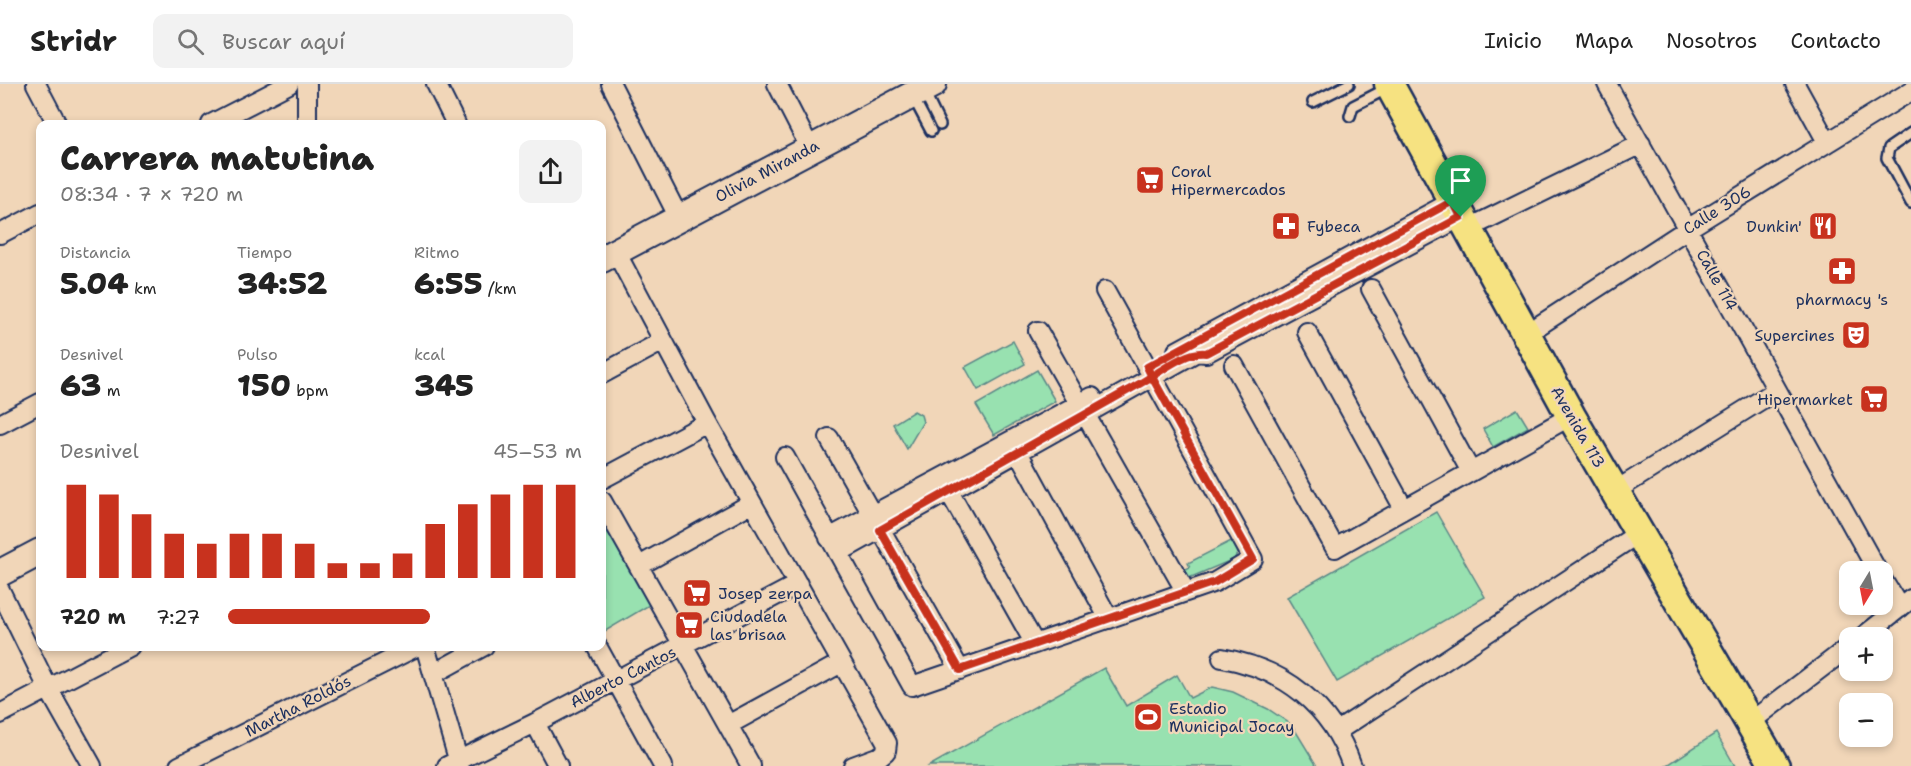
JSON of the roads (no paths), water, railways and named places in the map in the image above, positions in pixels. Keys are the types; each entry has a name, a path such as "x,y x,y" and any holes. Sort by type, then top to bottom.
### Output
{"main road":[{"name":"Avenida 113","path":"1389,85 1571,416 1775,766"}],"street":[{"path":"36,84 55,120"},
{"path":"219,120 289,84"},
{"path":"307,84 307,120"},
{"path":"436,84 454,120"},
{"path":"611,84 679,218"},
{"path":"777,84 810,148"},
{"name":"Calle 114","path":"1607,84 1872,561"},
{"path":"1795,84 1827,142"},
{"name":"Olivia Miranda","path":"609,255 923,89"},
{"name":"Calle 306","path":"1526,334 1689,228 1911,91"},
{"path":"834,545 1150,372 1197,352 1206,353 1274,308 1356,264 1461,216 1641,144"},
{"path":"0,234 36,215"},
{"path":"609,255 663,341 887,743 886,751 880,756 853,766"},
{"path":"1371,289 1471,472"},
{"path":"785,458 912,686 1215,582 1253,559 1105,291"},
{"path":"1038,331 1186,592"},
{"path":"1307,332 1404,509"},
{"path":"606,372 663,341"},
{"path":"1234,364 1335,548 1571,416"},
{"path":"1615,491 1778,390"},
{"path":"0,424 36,405"},
{"path":"606,477 707,423"},
{"path":"829,438 960,670"},
{"path":"1015,446 1109,619"},
{"path":"945,484 1035,644"},
{"path":"639,566 752,503"},
{"path":"606,508 751,766"},
{"path":"1336,732 1639,533"},
{"path":"0,573 36,554"},
{"name":"Alberto Cantos","path":"456,764 798,584"},
{"path":"0,590 48,688 92,766"},
{"path":"1875,627 1905,604 1893,591"},
{"path":"0,714 120,651"},
{"name":"Martha Roldós","path":"179,766 408,651"},
{"path":"426,651 456,764"},
{"path":"433,674 475,651"},
{"path":"600,651 663,766"},
{"path":"1749,723 1839,654"},
{"path":"1222,658 1256,666 1287,681 1315,702 1336,732 1352,766"},
{"path":"728,725 841,663"},
{"path":"535,723 558,766"}],"lane":[{"path":"1313,102 1349,84"},
{"path":"1350,116 1353,106 1389,85"},
{"path":"923,89 940,125"},
{"path":"923,89 931,131"},
{"path":"1911,134 1889,148 1887,158 1911,203"}],"place":[{"name":"Coral Hipermercados","path":"1150,180"},
{"name":"Fybeca","path":"1286,226"},
{"name":"Dunkin'","path":"1823,226"},
{"name":"pharmacy 's","path":"1842,271"},
{"name":"Supercines","path":"1856,335"},
{"name":"Hipermarket","path":"1874,399"},
{"name":"Josep zerpa","path":"697,593"},
{"name":"Ciudadela las brisaa","path":"689,625"},
{"name":"Estadio Municipal Jocay","path":"1148,717"}]}
